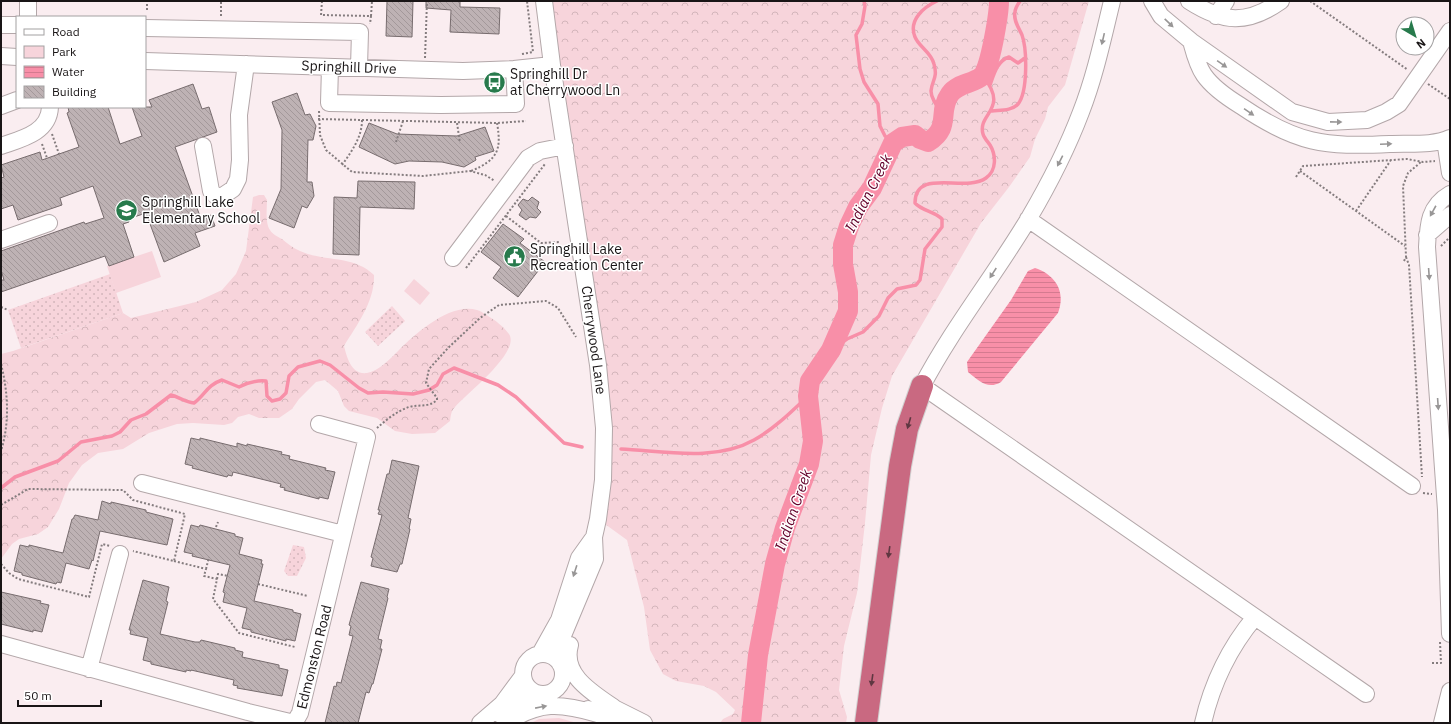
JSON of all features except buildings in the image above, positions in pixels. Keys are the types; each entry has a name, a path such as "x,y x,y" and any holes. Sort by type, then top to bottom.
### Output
{"highway":[{"path":"866,723 900,466 907,429 922,386"}],"street":[{"path":"28,1 28,16"},
{"name":"Cherrywood Lane","path":"544,1 552,65 604,410 603,480 594,537 595,560 562,638 560,647 561,670"},
{"path":"1112,1 1097,65 1082,111 1068,145 1028,219 935,361 922,386 1366,694"},
{"path":"1189,1 1216,16 1240,19 1256,16 1281,1"},
{"path":"1216,16 1226,1"},
{"path":"1154,2 1171,26 1190,41 1292,112 1328,122 1367,120 1386,112 1399,104 1450,31"},
{"path":"1,25 16,25"},
{"path":"146,28 360,32 359,67"},
{"path":"1190,41 1203,74 1213,85 1273,127 1291,135 1326,144 1353,146 1430,142 1447,139 1448,166"},
{"path":"1,56 16,57"},
{"name":"Springhill Drive","path":"146,61 330,67 359,67 423,60 516,62 552,65"},
{"path":"330,67 329,103 448,105 516,104 516,62"},
{"path":"203,146 211,191 215,195 221,197 233,189 238,179 240,160 239,115 246,64"},
{"path":"1,106 16,100"},
{"path":"1,146 36,132 45,122 50,108"},
{"path":"452,258 533,154 540,151 565,146"},
{"path":"1445,635 1446,510 1427,254 1427,235 1428,221 1432,211 1438,203 1450,194"},
{"path":"1427,235 1450,215"},
{"path":"1028,219 1419,483"},
{"path":"1,240 50,223"},
{"path":"319,424 367,437"},
{"name":"Edmonston Road","path":"1,644 248,712 290,722 296,720 300,713 367,437"},
{"path":"142,484 343,534"},
{"name":"Cherrywood Lane","path":"540,654 559,620 579,558 594,537"},
{"path":"89,669 120,551"},
{"path":"583,588 583,609 570,648 571,667 581,683 616,716"},
{"path":"1203,723 1212,691 1220,671 1239,638 1255,617"},
{"path":"480,723 502,704 522,677 526,662 535,655 540,654 551,656 576,690 616,716"},
{"path":"495,723 522,700 559,686 561,670"},
{"path":"522,677 526,685 543,693 566,697 598,714"},
{"path":"1442,723 1450,691"},
{"path":"506,723 521,713 545,706 573,707 598,714 616,716 644,723"}],"path":[{"path":"147,1 147,10"},
{"path":"322,1 321,15 370,16"},
{"path":"370,31 372,1"},
{"path":"423,60 427,1"},
{"path":"516,62 533,52 527,1"},
{"path":"1310,1 1450,99"},
{"path":"319,104 318,119 322,143 326,150 342,165 352,172 359,174 439,175 470,171 489,162 498,152 500,145 497,123"},
{"path":"318,119 457,123 526,121"},
{"path":"342,165 357,141 362,128 362,120"},
{"path":"396,142 403,121"},
{"path":"457,123 460,144"},
{"path":"50,131 58,154"},
{"path":"40,140 47,158"},
{"path":"1296,177 1303,166 1407,159 1448,166"},
{"path":"466,268 548,160"},
{"path":"1356,210 1391,160"},
{"path":"1422,162 1408,173 1404,180 1403,186 1406,257 1409,265 1419,483 1423,494 1432,494 1432,500"},
{"path":"470,171 490,177 518,199"},
{"path":"1300,171 1406,246"},
{"path":"506,216 541,244 560,242"},
{"path":"1439,248 1450,237"},
{"path":"534,253 541,244"},
{"path":"1404,261 1406,257"},
{"path":"367,437 396,414 411,406 429,405 436,400 436,396 428,386 426,379 429,369 463,332 499,305 546,300 558,308 576,337"},
{"path":"1,307 8,310"},
{"path":"1,364 7,398 5,430 1,451"},
{"path":"1,505 28,489 124,491 133,500 185,514 174,561"},
{"path":"216,527 218,522"},
{"path":"1,564 9,573 18,579 89,597 102,544 120,551 174,561 206,569"},
{"path":"209,557 204,576 217,579"},
{"path":"228,576 218,574 213,599 237,632 295,647"},
{"path":"258,584 308,596"},
{"path":"1432,663 1441,663 1445,635"}],"green space":[{"path":"544,1 1089,1 1065,85 1048,107 1045,119 1035,139 1030,157 981,223 892,376 882,408 871,455 857,593 844,646 839,690 847,717 846,723 720,723 723,719 733,714 735,710 716,692 704,686 676,681 663,674 650,650 644,607 627,540 598,519 604,449"},
{"path":"264,195 267,200 267,223 268,227 275,235 300,251 319,257 357,264 374,275 372,294 364,312 344,346 353,368 357,371 367,373 376,370 424,328 456,310 467,309 481,312 505,329 509,334 511,342 500,362 454,409 451,413 450,421 435,433 412,434 395,431 377,418 349,411 344,406 338,391 325,380 316,382 299,399 292,409 279,418 259,418 249,414 238,417 232,423 224,425 193,423 177,424 149,433 123,449 98,453 82,465 69,483 59,509 48,527 38,534 19,539 12,544 1,559 1,354 123,313 131,318 196,302 222,290 236,274 246,251 253,197"},
{"path":"152,251 161,277 116,293 107,266"},
{"path":"110,274 123,313 21,348 8,310"},
{"path":"414,279 430,293 420,305 404,291"},
{"path":"392,306 405,321 378,346 365,332"},
{"path":"293,545 304,547 306,558 297,576 288,576 284,571"},
{"path":"559,718 577,723 531,723 539,719"}],"water":[{"path":"1035,268 1049,275 1057,285 1061,298 1058,313 1001,382 988,385 968,372 967,362 1011,300 1028,271"}],"waterway":[{"path":"864,1 865,6 862,24 856,35 860,69 864,82 878,104 880,126 885,136 893,143"},
{"path":"937,1 918,15 915,20 913,31 917,41 928,53 934,64 935,73 931,94 932,98 944,115"},
{"name":"Indian Creek","path":"751,723 758,655 775,564 785,528 809,464 813,441 808,396 810,381 831,350 848,311 848,292 843,264 843,245 849,226 858,207 872,188 893,143 902,137 915,135 928,142 940,131 944,107 953,90 978,79 985,72 994,41 999,1"},
{"path":"992,111 1013,108 1018,104 1024,90 1026,70 1024,41 1015,18 1015,11 1020,1"},
{"path":"990,85 996,68 1005,59 1009,57 1018,63 1025,58"},
{"path":"831,350 847,339 863,332 879,316 888,298 897,289 916,285 920,280 925,249 942,227 942,219 939,216 921,208 915,203 917,192 923,186 932,183 977,182 990,175 994,167 994,158 992,149 983,134 982,127 991,110 994,96 991,87 983,76"},
{"path":"1,488 15,477 58,461 81,442 112,436 120,432 131,420 146,414 171,395 194,403 209,387 222,380 239,387 252,382 266,381 267,396 272,401 280,399 286,393 289,376 298,367 320,361 330,365 359,388 368,393 383,392 413,394 429,390 437,385 443,374 454,368 498,385 516,397 564,443 582,447"},
{"path":"621,449 689,454 723,451 739,447 768,431 808,396"}],"place":[{"name":"Springhill Dr at Cherrywood Ln","path":"495,82"},
{"name":"Springhill Lake Elementary School","path":"126,210"},
{"name":"Springhill Lake Recreation Center","path":"514,257"}]}
